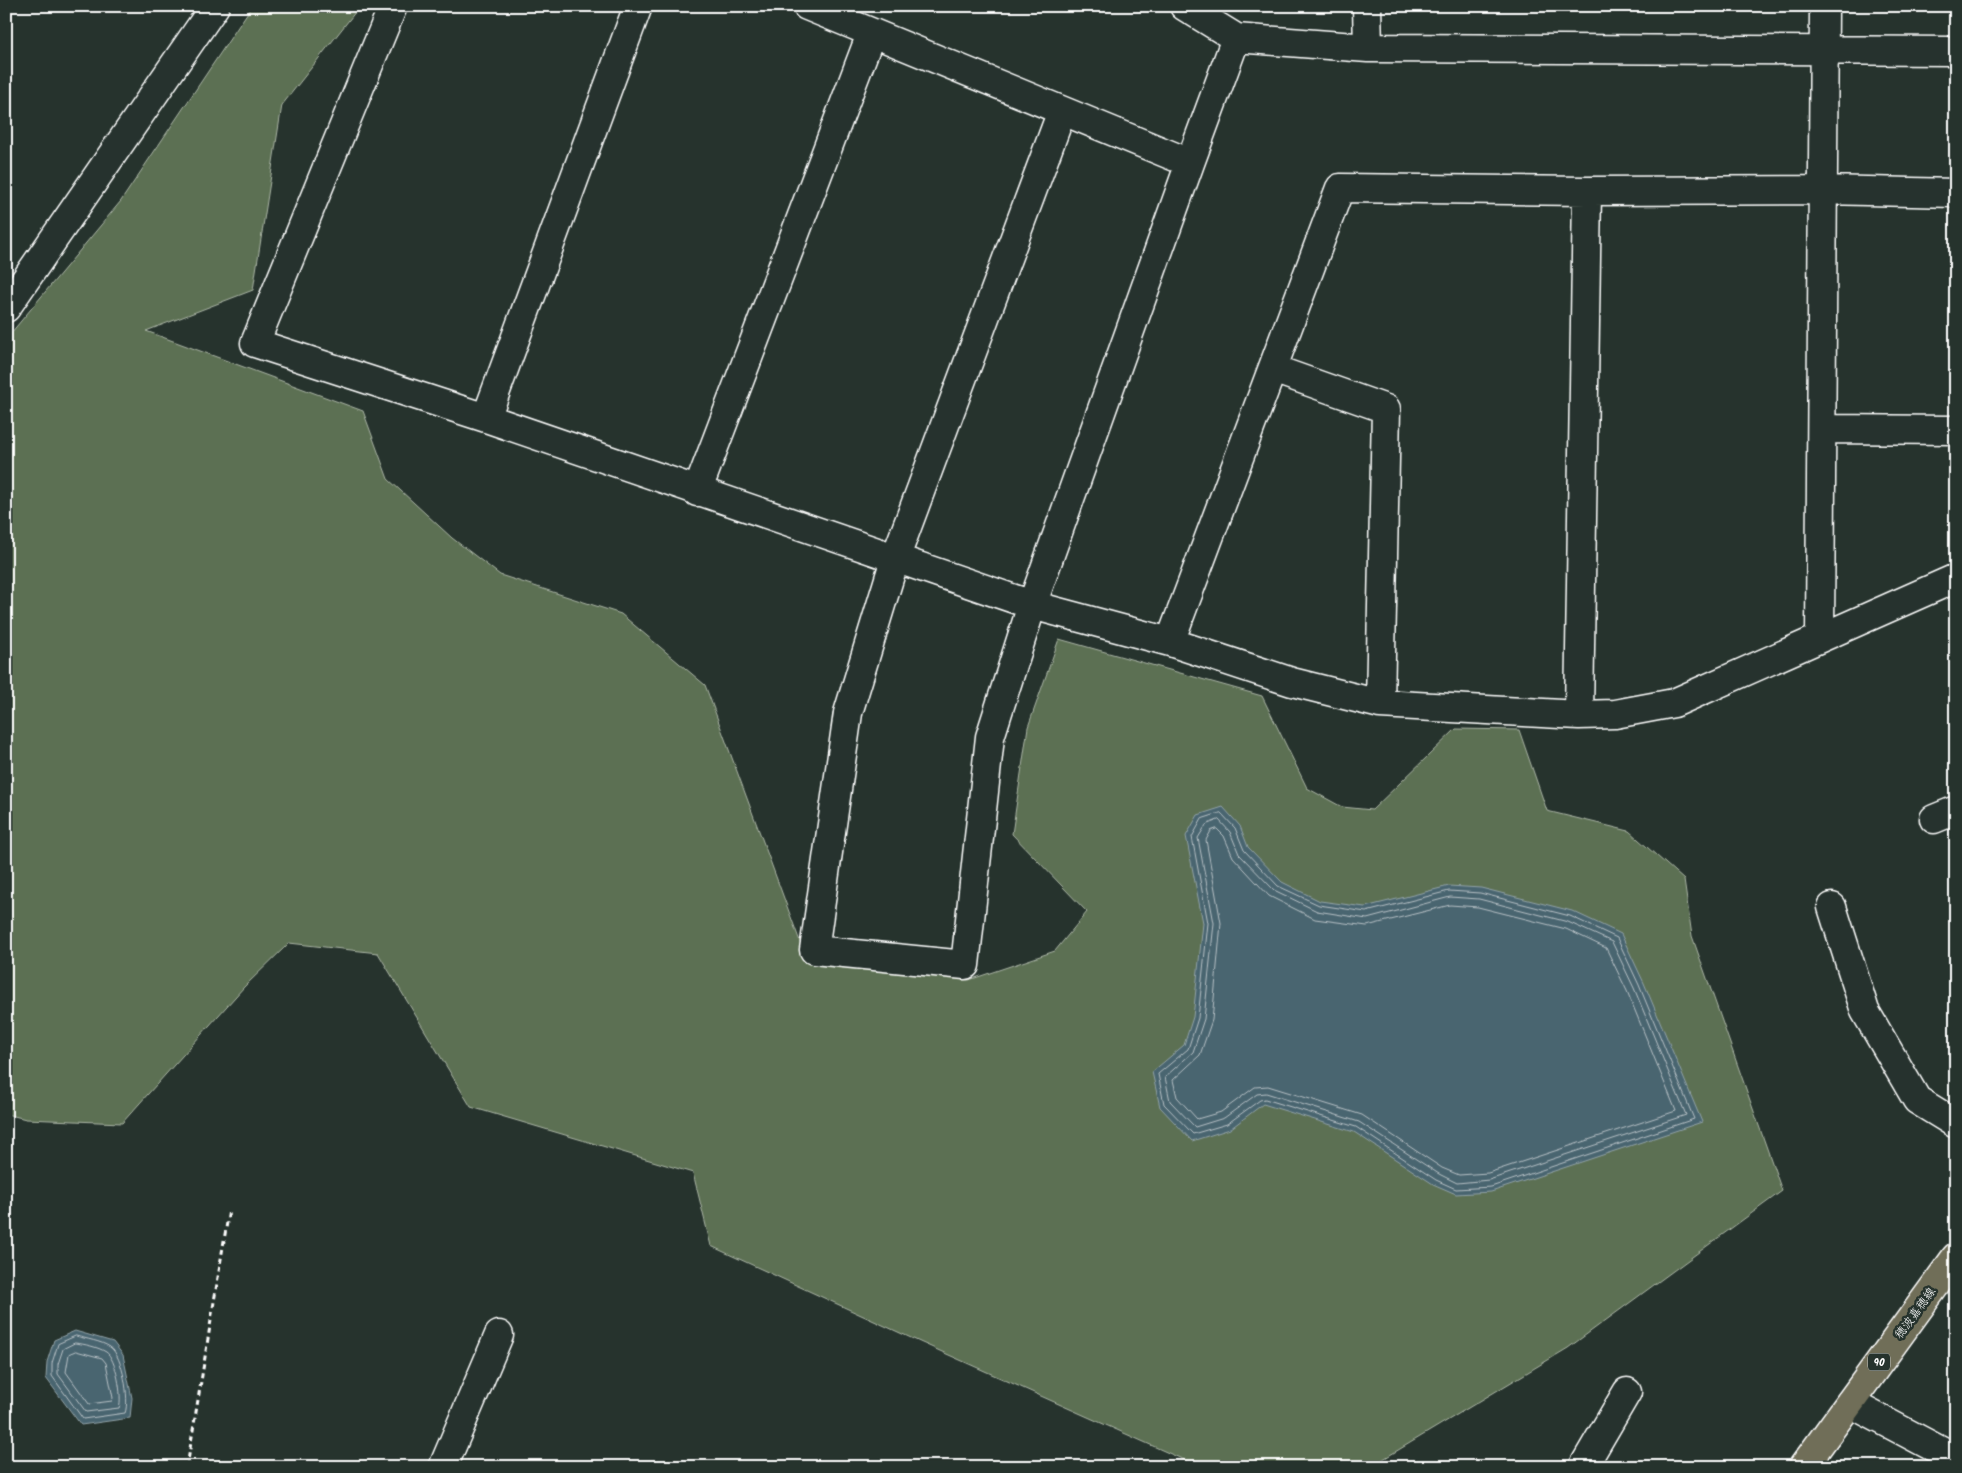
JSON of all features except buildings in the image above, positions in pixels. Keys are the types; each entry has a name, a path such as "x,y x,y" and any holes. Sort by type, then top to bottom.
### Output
{"main road":[{"name":"穂波嘉穂線","path":"1803,1467 1956,1257"}],"street":[{"path":"6,308 215,6"},
{"path":"393,6 255,343 486,418 697,492 1032,605 1170,642 1292,682 1380,704 1615,714 1674,703 1956,578"},
{"path":"486,418 638,6"},
{"path":"807,6 871,34 1190,163"},
{"path":"1184,6 1236,38 1368,48 1956,51"},
{"path":"1367,6 1368,48"},
{"path":"1820,638 1824,6"},
{"path":"697,492 871,34"},
{"path":"1062,112 895,559 848,713 814,950 965,965 990,736 1032,605 1236,38"},
{"path":"1170,642 1340,188 1587,191 1823,190 1956,193"},
{"path":"1580,714 1587,191"},
{"path":"1272,369 1386,409 1380,704"},
{"path":"1822,429 1956,430"},
{"path":"1832,907 1865,1011 1918,1100 1956,1124"},
{"path":"443,1467 499,1335"},
{"path":"1583,1467 1627,1392"},
{"path":"1850,1403 1956,1458"}],"path":[{"path":"187,1467 228,1210"}],"green space":[{"path":"252,6 360,6 282,105 253,290 146,331 363,411 388,479 452,538 500,575 621,614 705,685 805,955 969,980 1055,951 1087,912 1012,834 1028,727 1059,639 1262,696 1307,788 1342,807 1372,810 1456,729 1519,730 1547,811 1629,831 1684,880 1692,936 1782,1191 1568,1348 1370,1467 1200,1467 711,1246 693,1173 471,1107 378,953 289,943 244,987 122,1123 26,1119 6,1114 6,339 121,201"}],"water":[{"path":"1223,807 1240,826 1248,847 1282,882 1320,901 1365,907 1449,886 1481,888 1572,911 1621,934 1644,983 1702,1122 1491,1192 1456,1194 1433,1184 1354,1132 1263,1104 1230,1129 1192,1141 1160,1107 1152,1072 1184,1045 1193,1017 1203,923 1186,836 1198,815"},
{"path":"75,1331 113,1342 123,1355 132,1398 130,1418 81,1425 46,1378 47,1362 54,1340"}]}
